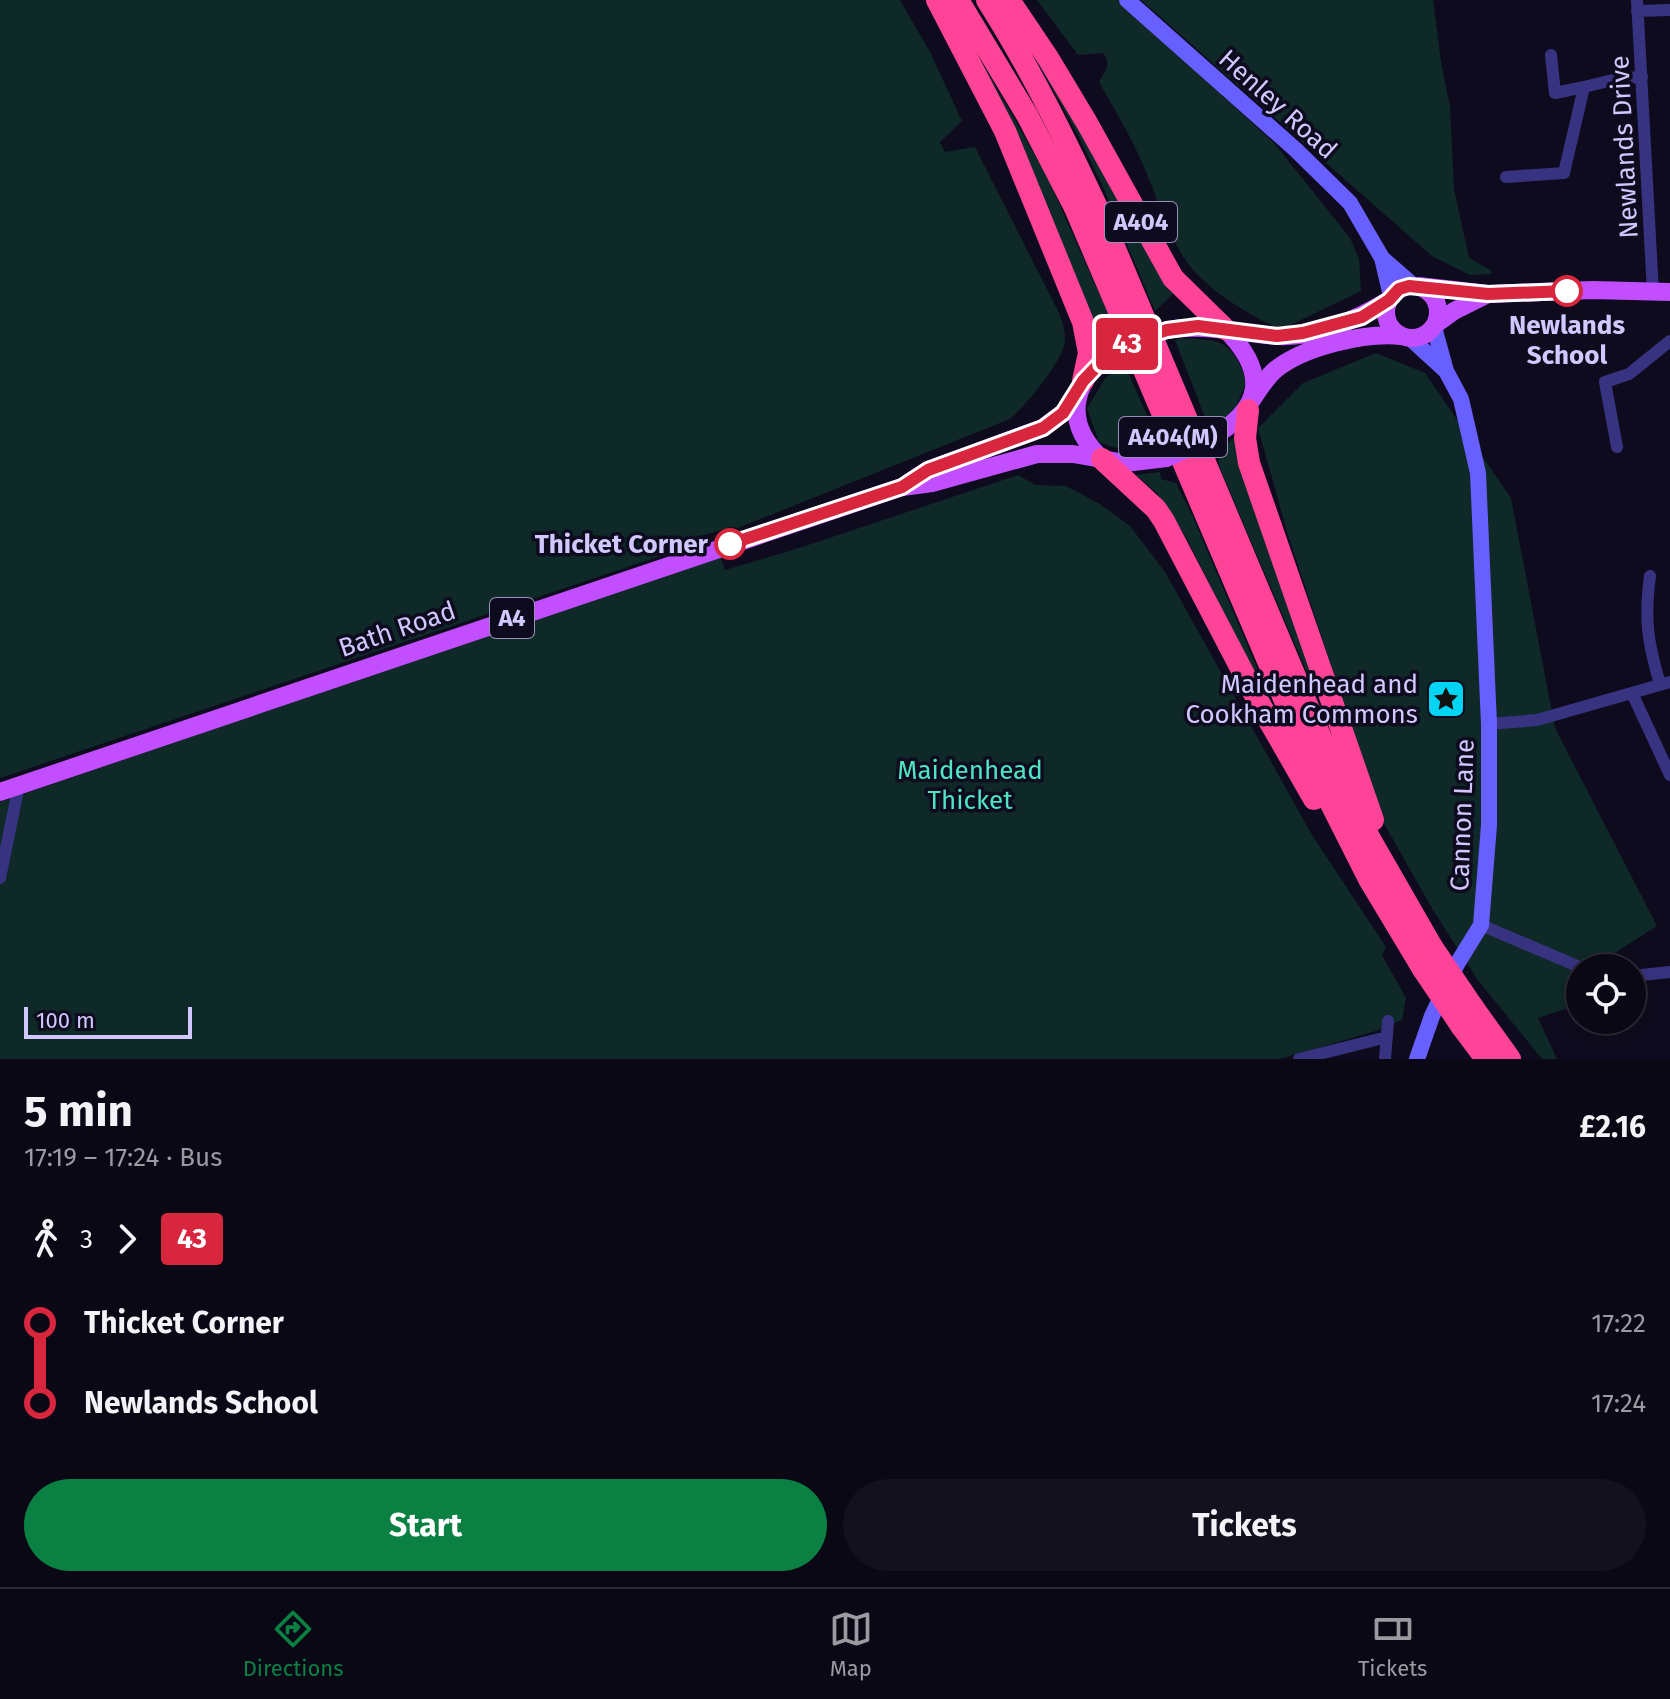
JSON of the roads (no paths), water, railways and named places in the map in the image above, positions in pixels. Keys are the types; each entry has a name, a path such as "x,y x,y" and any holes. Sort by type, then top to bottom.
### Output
{"highway":[{"path":"937,0 1005,131 1083,322 1089,353 1081,386"},
{"name":"A404(M)","path":"958,0 1027,115 1075,208 1317,776 1379,877"},
{"name":"A404(M)","path":"987,0 1039,88 1102,218 1379,877 1423,969 1486,1059"},
{"name":"A404","path":"1009,0 1087,123 1173,278 1225,329"},
{"name":"A404(M)","path":"1250,405 1245,438 1249,463 1379,877"},
{"name":"A404(M)","path":"1102,459 1156,509 1297,771 1432,947 1510,1059"}],"main road":[{"path":"1488,294 1454,311 1423,336 1369,335 1294,358 1273,372 1250,405 1210,438 1166,458 1135,463 1102,459 1080,430 1076,410 1081,386 1102,361 1120,348 1167,330 1198,326 1277,336 1303,333 1355,320 1404,287 1416,286 1488,294 1593,290 1662,292"},
{"path":"1416,286 1435,298 1438,308 1435,326"},
{"path":"1390,298 1386,317 1391,328 1405,337"},
{"path":"1225,329 1251,364 1254,382 1250,405"},
{"name":"Bath Road","path":"902,487 928,470 1043,428 1063,413 1081,386"},
{"name":"Bath Road","path":"0,792 902,487 932,483 1037,454 1058,452 1102,459"}],"street":[{"name":"Henley Road","path":"1127,0 1296,150 1350,203 1382,258 1390,298"},
{"path":"1637,5 1670,10"},
{"name":"Newlands Drive","path":"1637,5 1662,292"},
{"path":"1551,55 1555,93 1621,78 1642,77"},
{"path":"1506,177 1564,173 1584,87"},
{"name":"Henley Road","path":"1382,258 1416,286"},
{"name":"Cannon Lane","path":"1417,1059 1432,1016 1457,964 1481,925 1489,825 1489,724 1478,473 1461,399 1446,371 1435,326"},
{"name":"Cannon Lane","path":"1405,337 1446,371"},
{"path":"1617,447 1605,382 1629,374 1670,341"},
{"path":"1489,724 1537,720 1665,683 1647,630 1645,609 1650,576"},
{"path":"1632,693 1670,775"},
{"path":"0,878 19,785"},
{"path":"1481,925 1566,961"},
{"path":"1646,975 1670,972"},
{"path":"1385,1059 1388,1021"},
{"path":"1299,1059 1387,1037"}],"place":[{"name":"Newlands School","path":"1567,291"},
{"name":"Thicket Corner","path":"730,544"},
{"name":"Maidenhead and Cookham Commons","path":"1446,699"}],"park label":[{"name":"Maidenhead Thicket","path":"970,785"}]}
